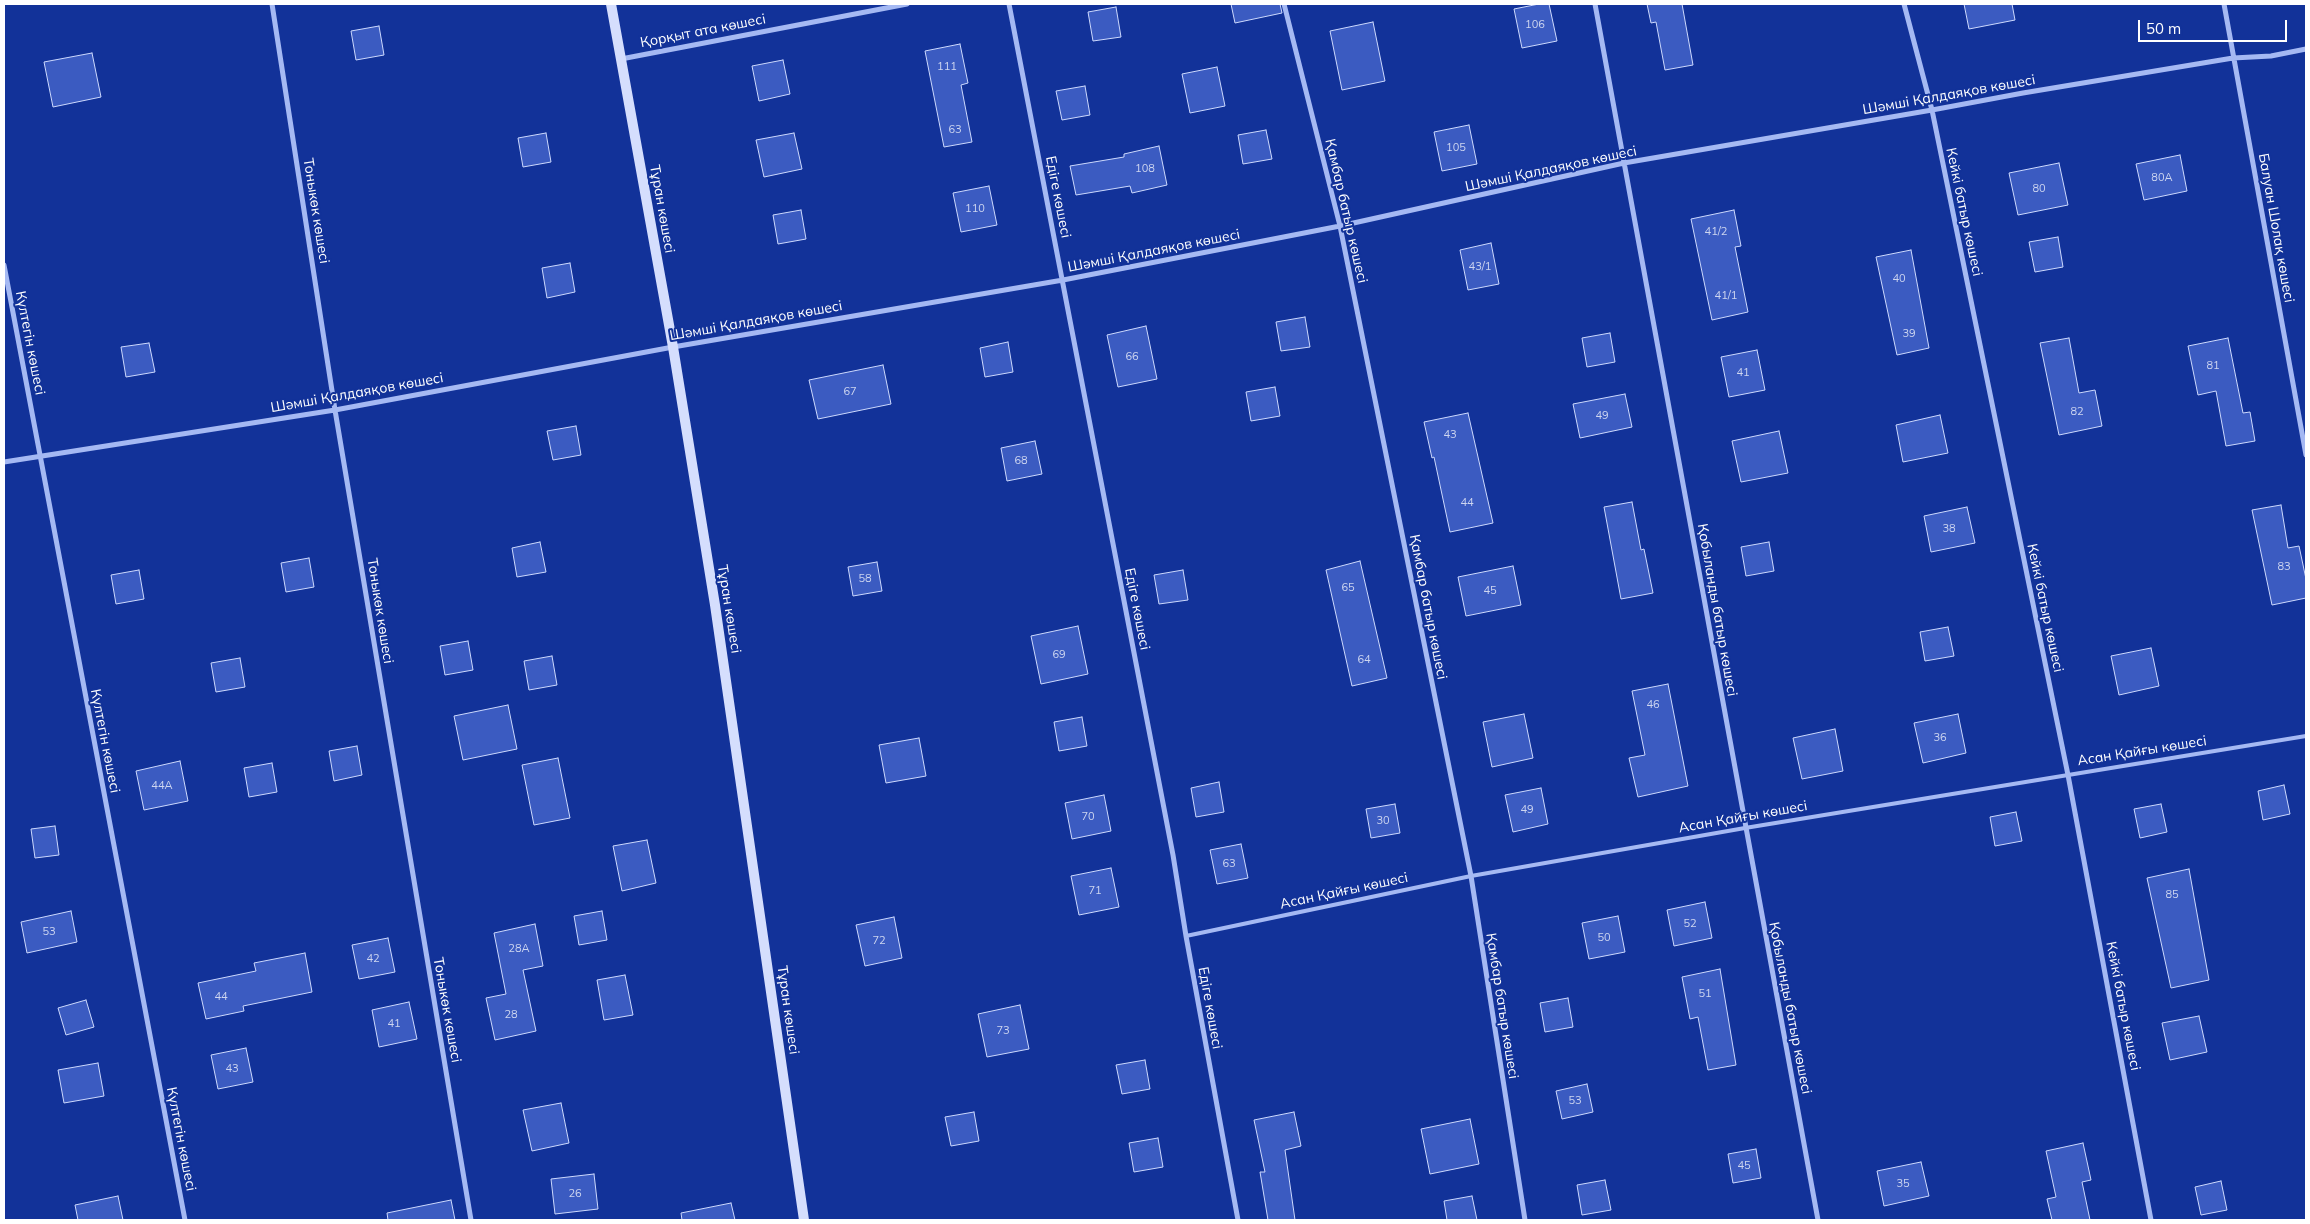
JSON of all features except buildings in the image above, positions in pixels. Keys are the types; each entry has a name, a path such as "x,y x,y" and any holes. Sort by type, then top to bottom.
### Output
{"street":[{"name":"Тоныкөк көшесі","path":"272,4 335,410 472,1220"},
{"name":"Тұран көшесі","path":"611,4 673,347 715,604 804,1220"},
{"name":"Қорқыт ата көшесі","path":"621,58 907,4"},
{"name":"Едіге көшесі","path":"1009,4 1173,854 1186,936 1238,1220"},
{"name":"Қамбар батыр көшесі","path":"1284,4 1340,226 1471,876 1525,1220"},
{"name":"Қобыланды батыр көшесі","path":"1595,4 1818,1220"},
{"name":"Кейкі батыр көшесі","path":"1904,4 1932,110 2068,775 2151,1220"},
{"name":"Балуан Шолақ көшесі","path":"2224,4 2306,456"},
{"name":"Шәмші Қалдаяқов көшесі","path":"4,462 335,410 673,347 1063,280 1340,226 1624,163 2023,93 2233,58 2271,56 2306,49"},
{"name":"Күлтегін көшесі","path":"4,265 185,1220"}],"lane":[{"name":"Асан Қайғы көшесі","path":"1186,936 1471,876 1745,828 2306,736"}]}
